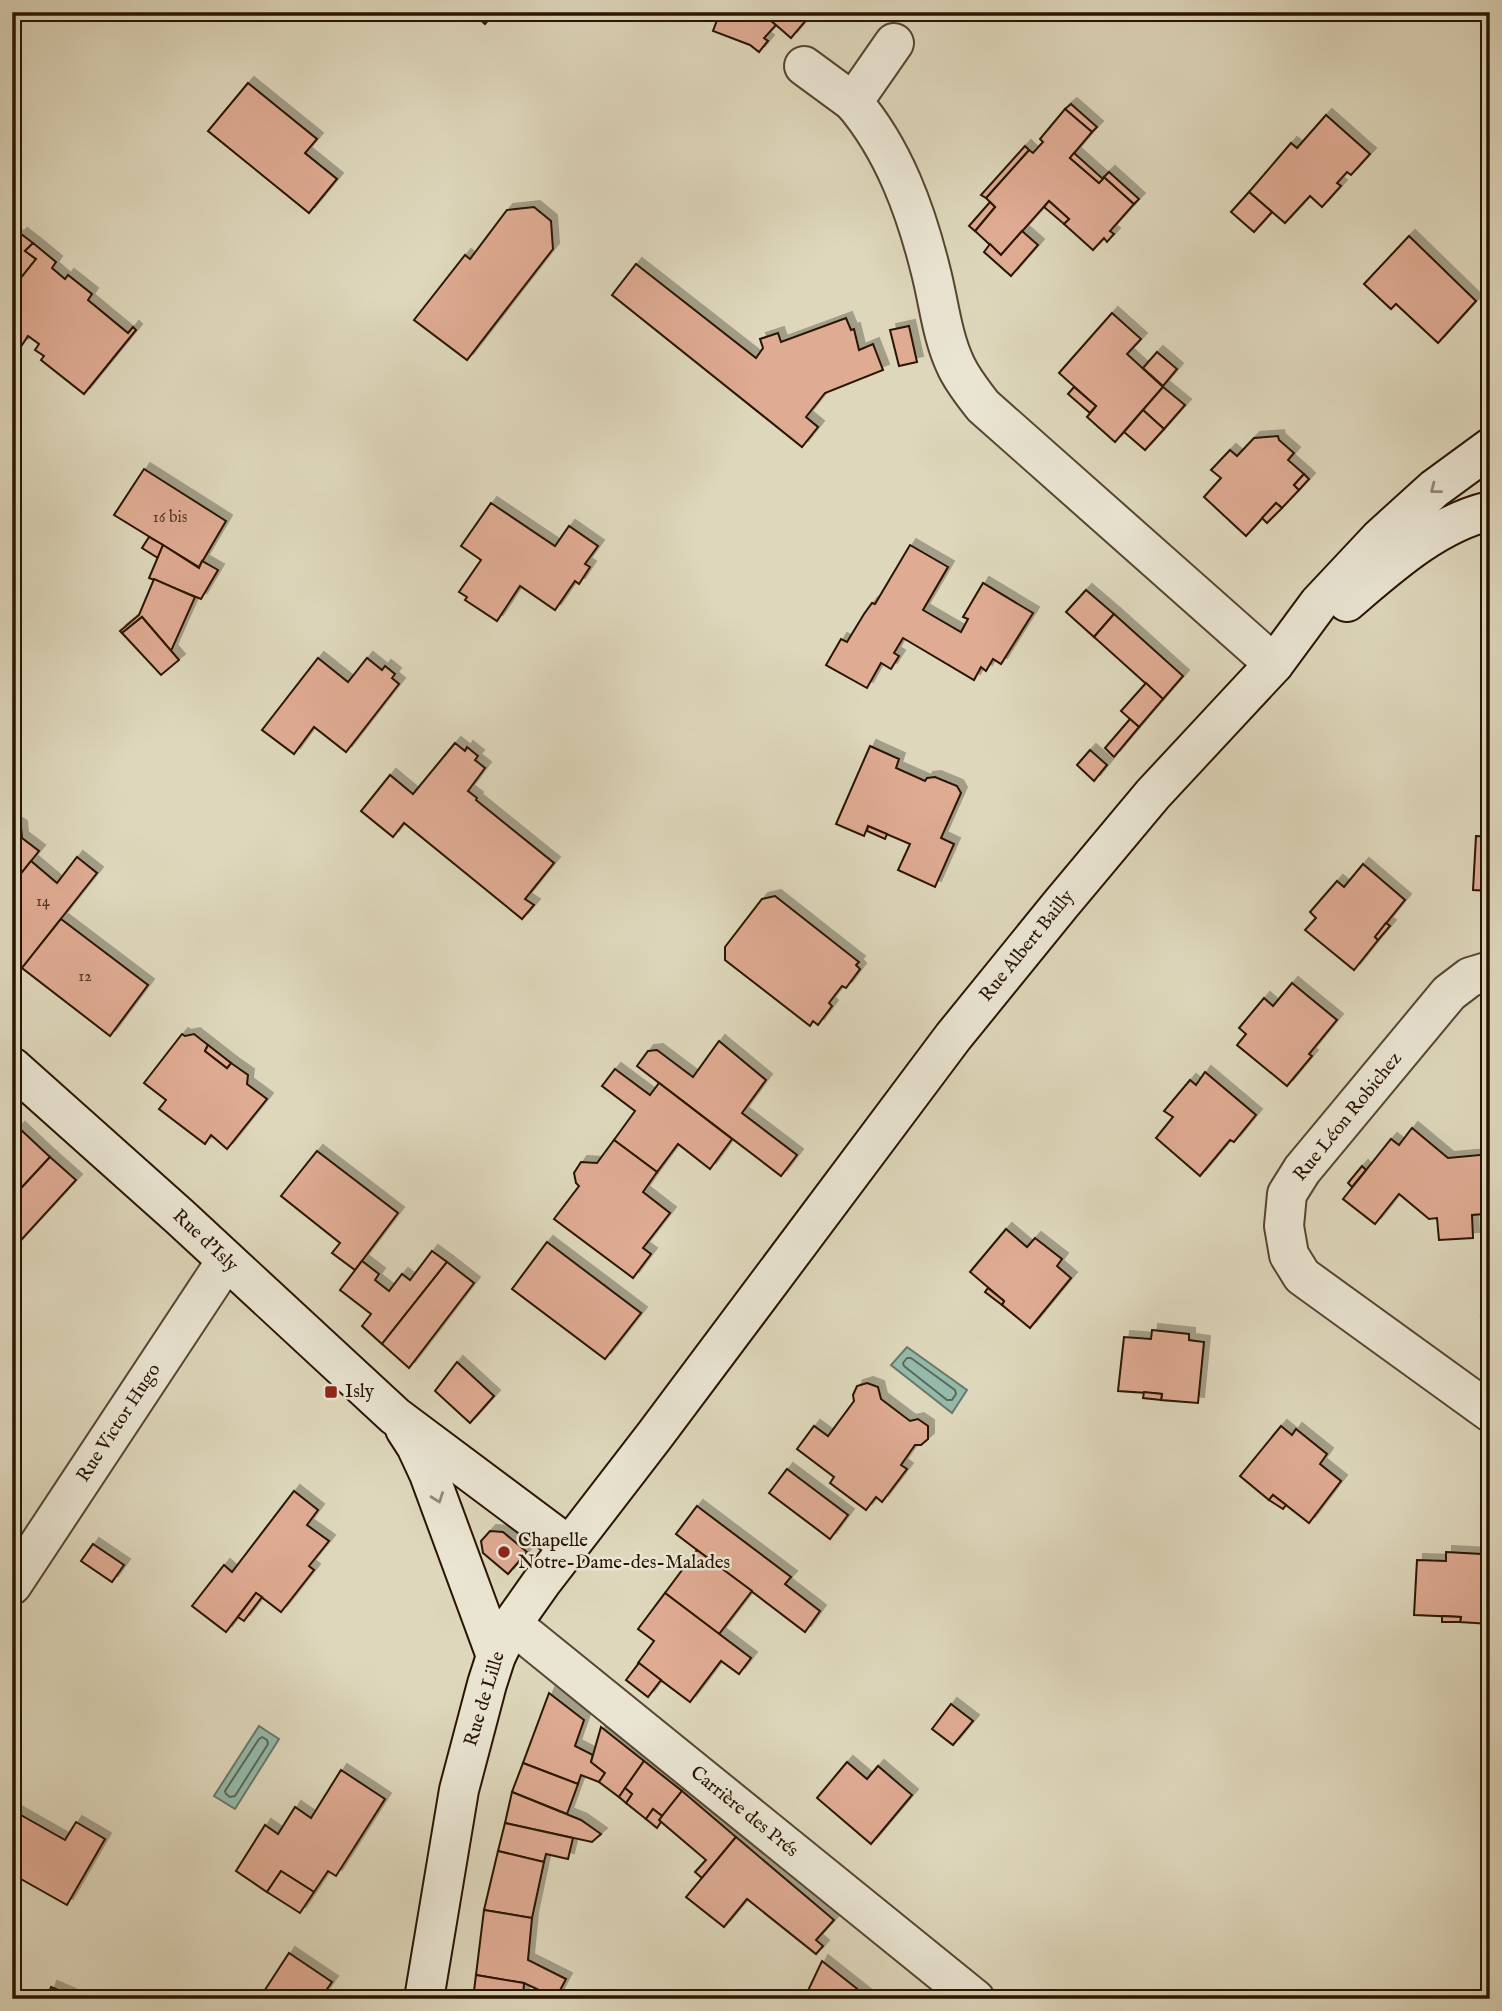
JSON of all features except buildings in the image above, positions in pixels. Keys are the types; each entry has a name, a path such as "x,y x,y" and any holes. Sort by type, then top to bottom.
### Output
{"main road":[{"path":"853,102 894,43"},
{"path":"804,65 853,102 872,124 905,191 931,271 951,353 970,389 984,406 1274,664"},
{"path":"1274,664 1319,603 1380,538 1434,489 1490,448"},
{"path":"1274,664 1414,548 1447,528 1490,511"},
{"name":"Rue Albert Bailly","path":"799,1242 953,1037 1061,904 1153,794 1274,664"},
{"name":"Rue Léon Robichez","path":"1490,971 1470,977 1449,993 1302,1170 1287,1194 1284,1226 1289,1255 1302,1276 1490,1412"},
{"name":"Rue d'Isly","path":"12,1067 396,1416 569,1546"},
{"name":"Rue de Lille","path":"424,1999 459,1790 504,1640 569,1546 799,1242"},
{"name":"Rue Victor Hugo","path":"12,1585 226,1261"},
{"name":"Rue d'Isly","path":"396,1416 416,1446 504,1640"},
{"name":"Carrière des Prés","path":"504,1640 975,1999"}],"water":[{"path":"907,1347 967,1390 952,1413 891,1365"},
{"path":"259,1726 279,1739 235,1809 214,1796"}],"place":[{"name":"Isly","path":"331,1392"},
{"name":"Chapelle Notre-Dame-des-Malades","path":"504,1552"}]}
